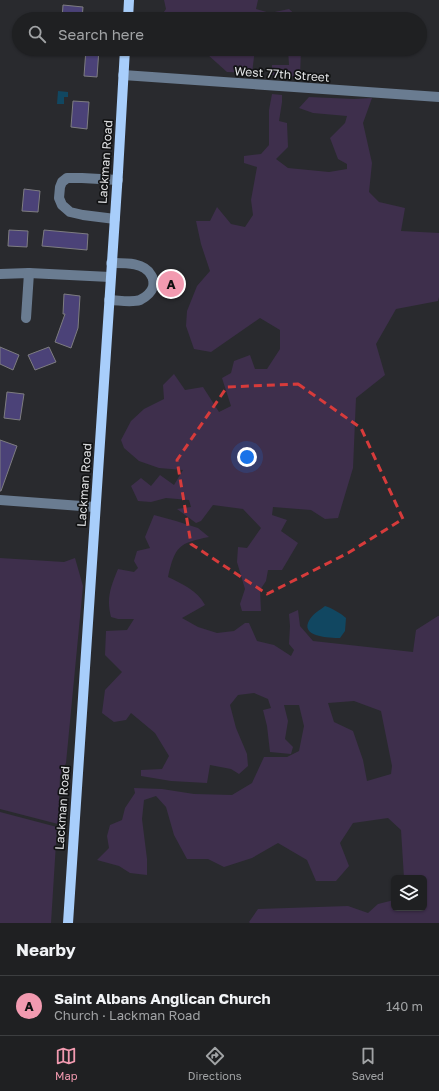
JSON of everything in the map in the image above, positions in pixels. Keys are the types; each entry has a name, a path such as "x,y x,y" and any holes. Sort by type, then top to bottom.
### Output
{"main road":[{"path":"128,12 129,0"},
{"name":"Lackman Road","path":"68,923 110,277 118,180 124,56"}],"street":[{"name":"West 77th Street","path":"123,75 439,97"},
{"path":"115,219 70,212 62,205 59,198 60,187 62,182 67,178 118,180"},
{"path":"109,300 140,300 148,294 154,284 154,280 150,273 141,266 112,262"},
{"path":"0,274 29,273 110,277"},
{"path":"26,318 29,273"},
{"path":"0,500 95,507"}],"highlighted area":[{"path":"298,384 361,428 403,519 348,553 267,594 191,544 177,460 227,387"}],"shaded area":[{"path":"164,0 258,0 256,9 266,12 164,12 166,9"},
{"path":"289,9 292,12 275,12"},
{"path":"209,56 254,56 252,73 227,72"},
{"path":"288,56 301,56 300,77 272,75 272,65 289,65"},
{"path":"272,94 282,95 279,121 287,123 288,147 276,159 288,168 329,172 347,169 347,164 338,159 330,138 345,123 347,116 313,113 299,108 309,97 354,99 372,98 363,123 372,163 369,192 379,202 405,208 401,231 439,233 439,297 438,301 396,309 376,344 385,375 356,398 353,468 338,518 325,519 311,510 273,507 272,515 287,520 281,531 298,543 282,570 268,570 266,581 260,590 261,611 242,611 240,604 245,589 237,562 238,547 247,548 261,528 243,509 213,505 201,521 196,523 177,509 191,507 189,500 166,498 151,502 138,501 131,486 141,478 151,486 160,475 174,485 183,470 159,468 139,461 124,448 121,440 131,421 144,409 164,399 163,385 174,374 185,390 203,387 219,412 231,406 222,378 231,373 234,361 250,355 255,369 267,369 280,349 280,330 260,318 211,352 194,349 186,326 187,311 197,286 210,271 201,244 196,221 210,221 217,207 231,224 245,227 253,215 251,200 257,167 244,163 244,156 261,154 269,145 269,110"},
{"path":"154,515 198,528 209,537 191,541 180,548 176,552 173,559 168,577 193,591 205,605 182,618 198,627 217,633 234,631 245,623 249,623 257,641 274,645 291,656 294,650 289,644 289,614 298,610 300,626 313,641 413,652 416,630 439,616 439,923 249,922 258,909 348,906 368,913 378,904 391,901 391,911 427,911 427,875 404,875 401,830 388,818 353,823 340,843 349,866 336,881 316,881 307,860 278,843 252,858 224,867 208,859 187,859 174,835 166,807 156,796 144,800 142,819 147,859 147,875 130,873 119,866 97,860 109,848 107,836 110,825 122,820 125,808 135,793 134,788 162,789 194,794 232,795 252,783 264,757 287,757 299,751 304,726 299,705 284,705 288,721 285,739 293,747 291,754 270,752 267,726 263,710 271,708 268,699 254,693 238,695 230,705 236,728 247,754 248,766 239,774 231,769 210,765 207,783 171,781 141,776 141,770 162,769 169,756 155,733 131,713 126,720 114,722 102,713 105,690 122,672 105,655 106,631 127,630 134,619 118,619 111,617 109,598 113,581 118,569 134,572 138,568 134,561 137,551 150,548 145,537","holes":["354,701 381,711 392,766 391,774 367,781 363,760 353,731 334,722 328,703"]},
{"path":"0,558 64,562 75,558 83,586 66,763 60,776 58,824 0,809"},
{"path":"0,812 57,827 51,923 0,923"}],"water":[{"path":"58,91 68,92 68,97 64,97 64,104 57,104"},
{"path":"325,606 346,618 345,631 340,638 323,637 308,630 307,625 310,619 315,613"}],"building":[{"path":"63,5 83,7 83,12 62,12"},
{"path":"85,56 98,56 97,77 84,76"},
{"path":"73,101 89,102 87,129 71,127"},
{"path":"24,189 40,191 38,212 22,211"},
{"path":"9,230 28,231 27,247 8,246"},
{"path":"44,230 88,234 87,250 42,246"},
{"path":"64,294 80,296 78,328 71,348 55,342 65,314 63,314"},
{"path":"0,347 19,355 13,370 0,364"},
{"path":"49,347 56,362 35,370 28,355"},
{"path":"7,392 24,394 20,420 4,418"},
{"path":"0,440 17,446 1,491 0,491"}],"place":[{"name":"Saint Albans Anglican Church","path":"171,284"}]}
